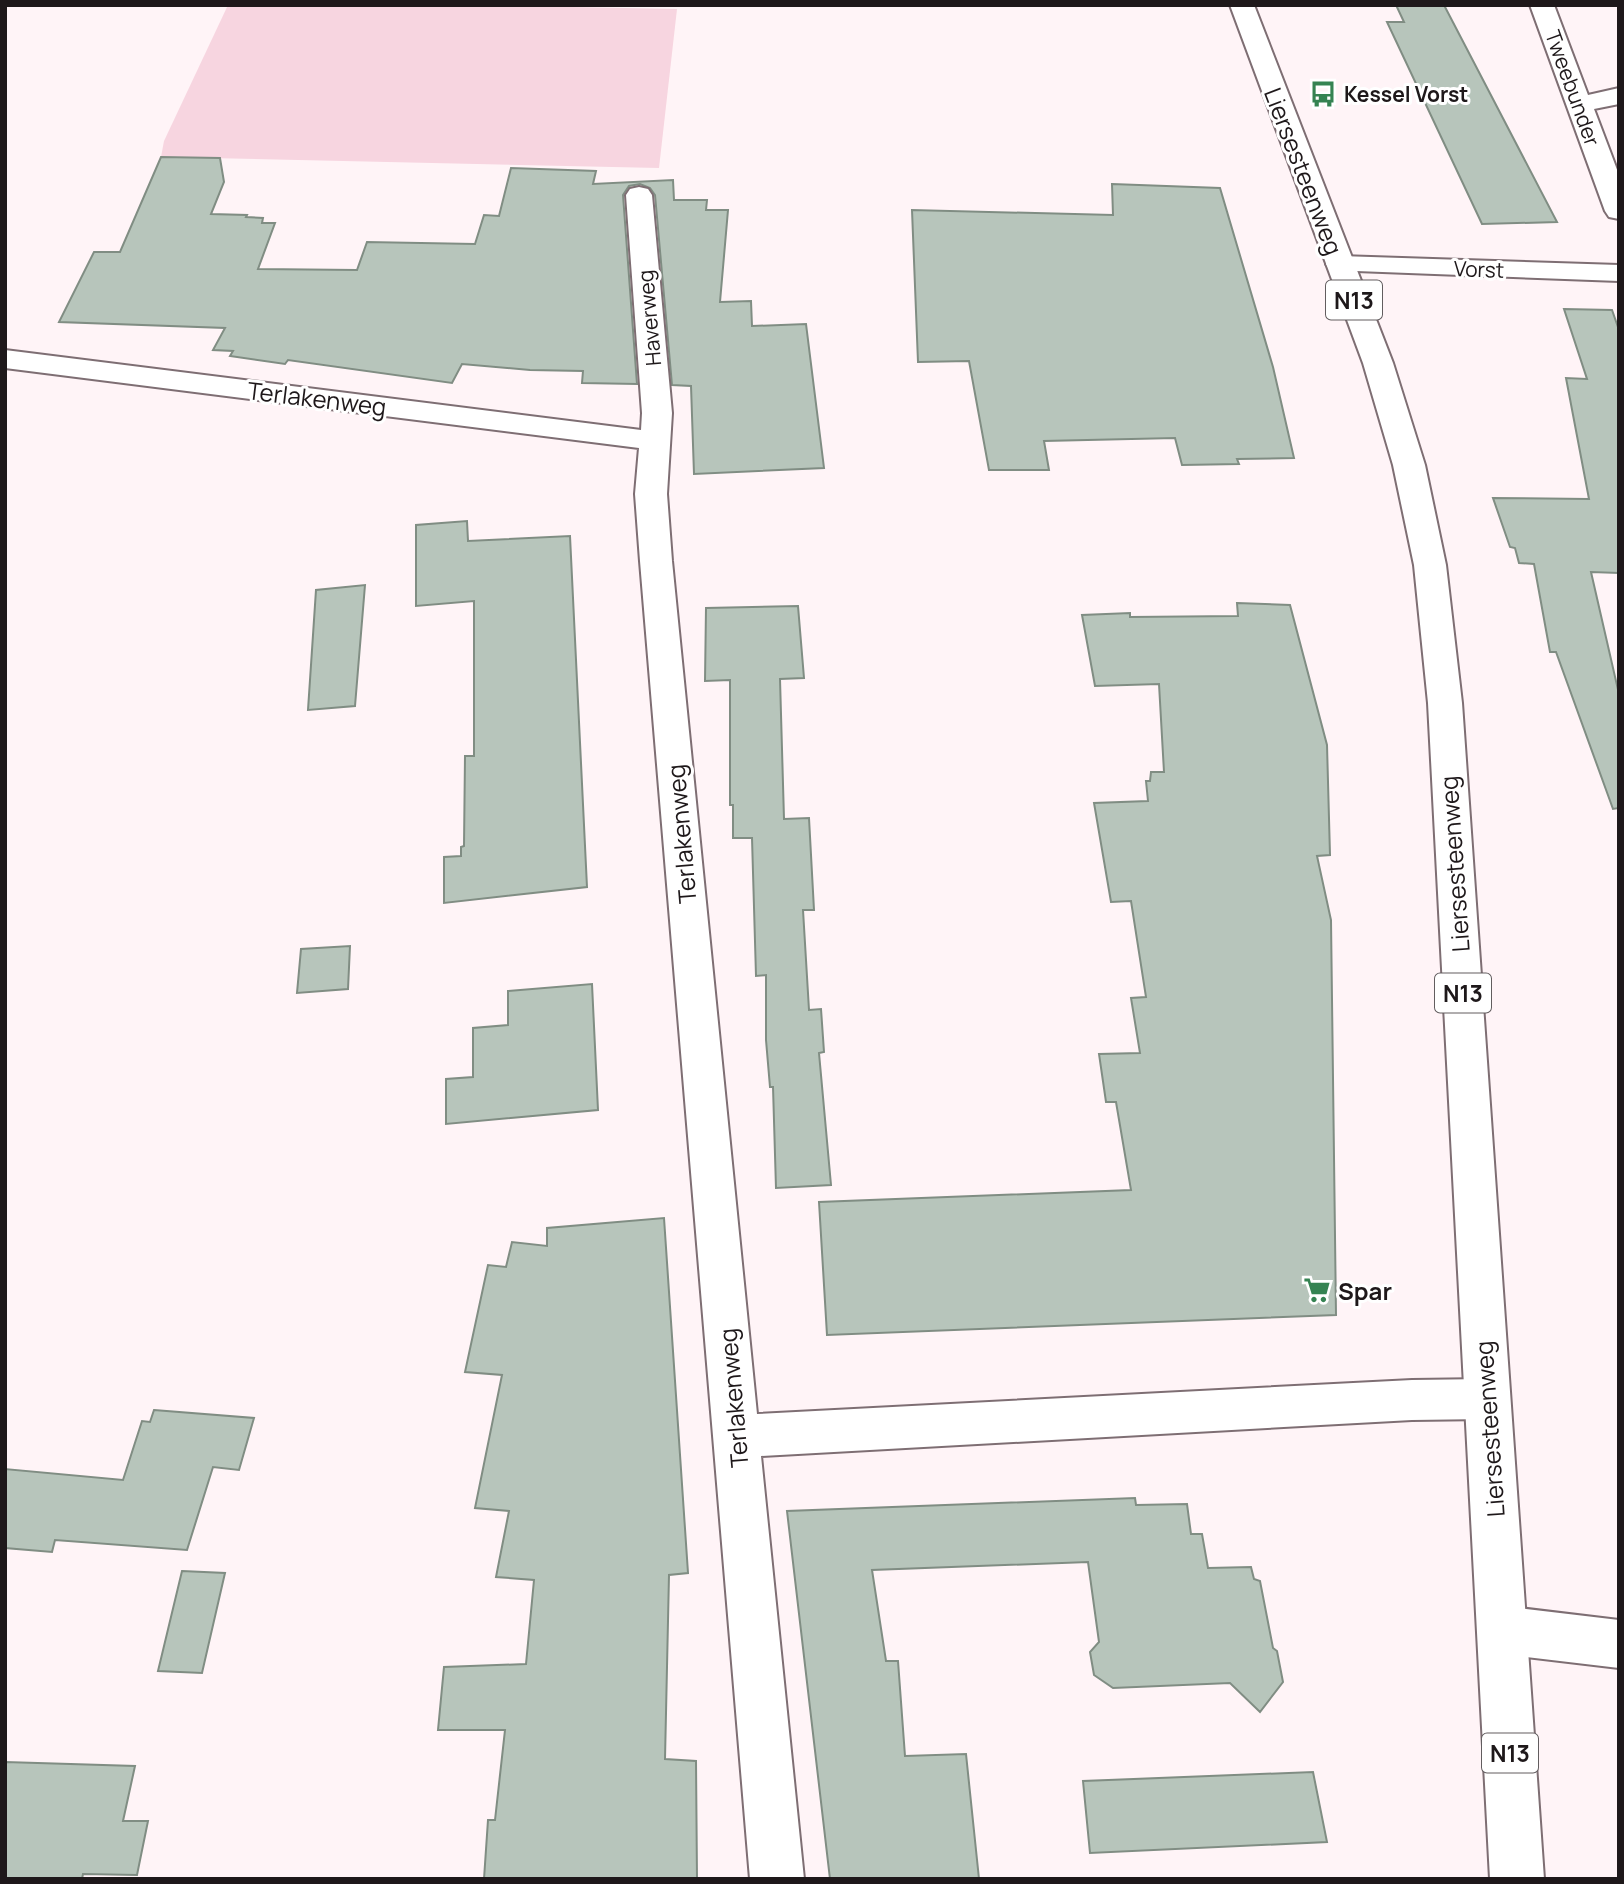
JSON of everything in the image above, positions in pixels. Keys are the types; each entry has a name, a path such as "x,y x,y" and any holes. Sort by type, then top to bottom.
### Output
{"street":[{"name":"Liersesteenweg","path":"1242,5 1378,363 1409,466 1430,565 1445,703 1517,1879"},
{"name":"Tweebunder","path":"1542,5 1619,211"},
{"path":"1579,105 1619,96"},
{"name":"Haverweg","path":"639,195 656,401 655,441"},
{"name":"Vorst","path":"1340,264 1619,273"},
{"name":"Terlakenweg","path":"5,359 655,441 651,494 656,561 777,1879"},
{"path":"736,1436 1412,1400 1487,1399"},
{"path":"1502,1630 1619,1644"}],"shaded area":[{"path":"228,5 474,5 677,9 659,168 161,157 164,141"}],"building":[{"path":"1396,5 1444,5 1557,222 1482,224 1387,22 1404,22"},
{"path":"161,157 220,158 224,182 211,214 247,215 246,217 263,218 262,223 275,223 258,269 357,270 367,242 475,244 484,215 499,216 511,168 596,171 593,184 673,180 674,200 707,200 706,210 728,210 720,302 751,301 752,326 806,324 824,468 694,474 691,386 672,385 655,195 650,188 640,184 629,186 623,195 637,384 582,383 583,371 462,364 452,383 288,360 285,364 230,356 233,351 213,350 225,328 59,322 94,252 120,252"},
{"path":"1112,184 1220,188 1273,367 1294,458 1237,459 1239,464 1182,465 1175,438 1044,441 1049,470 989,470 969,361 918,362 912,210 1113,215"},
{"path":"1564,309 1612,310 1619,330 1619,573 1591,572 1619,694 1619,808 1613,809 1556,652 1550,652 1534,564 1519,563 1515,548 1510,547 1493,498 1589,499 1566,378 1587,379"},
{"path":"467,521 468,541 570,536 587,887 444,903 444,857 461,856 461,847 464,846 465,756 474,756 474,601 416,606 416,525"},
{"path":"365,585 355,706 308,710 316,590"},
{"path":"1237,603 1290,605 1327,745 1330,855 1317,856 1331,920 1336,1315 827,1335 819,1202 1131,1190 1116,1102 1106,1102 1099,1054 1140,1053 1131,998 1146,997 1131,901 1111,902 1094,803 1148,801 1146,781 1150,781 1151,772 1164,772 1159,684 1095,686 1082,615 1130,613 1130,617 1238,616"},
{"path":"798,606 804,678 780,679 784,819 809,818 814,910 803,910 809,1010 821,1009 824,1052 819,1053 831,1185 776,1188 773,1087 770,1087 766,1040 766,975 756,976 752,838 733,838 733,805 730,805 730,680 705,681 706,608"},
{"path":"350,946 348,989 297,993 301,949"},
{"path":"592,984 598,1110 446,1124 446,1079 473,1077 473,1028 508,1025 508,991"},
{"path":"664,1218 688,1573 669,1575 665,1759 696,1761 697,1879 484,1879 488,1820 495,1820 505,1730 438,1730 444,1667 526,1664 534,1580 496,1577 509,1511 475,1508 502,1375 465,1372 488,1265 506,1267 512,1242 547,1246 547,1228"},
{"path":"154,1410 254,1418 239,1470 213,1467 187,1550 55,1540 52,1552 5,1548 5,1469 123,1480 142,1421 150,1422"},
{"path":"1135,1498 1136,1505 1187,1504 1191,1534 1202,1534 1208,1568 1251,1567 1254,1579 1260,1581 1273,1648 1277,1651 1283,1682 1260,1712 1230,1683 1113,1688 1094,1675 1090,1652 1099,1642 1088,1562 872,1570 886,1661 898,1661 905,1756 966,1754 979,1879 830,1879 787,1511"},
{"path":"182,1571 225,1573 202,1673 158,1671"},
{"path":"5,1762 135,1766 123,1821 148,1821 137,1875 83,1874 82,1879 5,1879"},
{"path":"1313,1772 1327,1842 1090,1853 1083,1781"}],"place":[{"name":"Kessel Vorst","path":"1323,94"},
{"name":"Spar","path":"1317,1290"}]}
